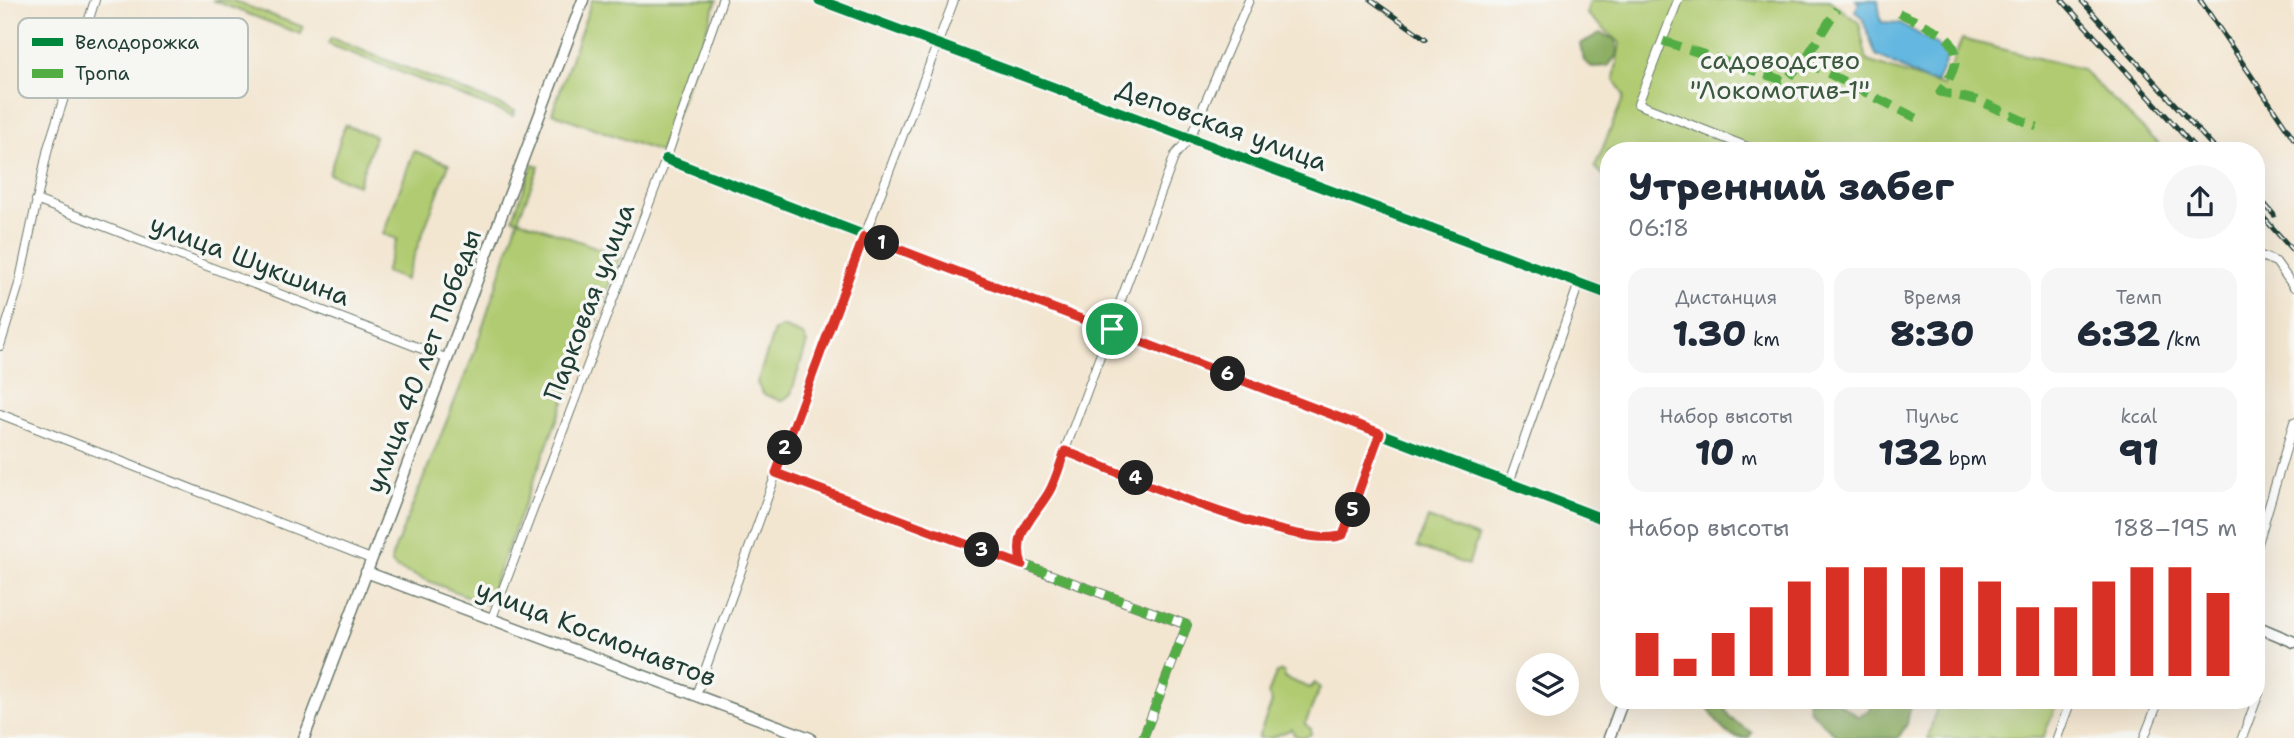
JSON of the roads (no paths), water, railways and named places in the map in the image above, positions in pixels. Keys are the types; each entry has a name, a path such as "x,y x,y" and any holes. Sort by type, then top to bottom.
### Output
{"street":[{"path":"89,18 95,0"},
{"name":"улица 40 лет Победы","path":"304,738 583,0"},
{"name":"Парковая улица","path":"492,618 666,159 722,0"},
{"name":"Деповская улица","path":"819,0 1600,291"},
{"path":"696,695 776,473 954,0"},
{"path":"1022,565 1017,547 1026,526 1050,490 1175,155 1190,138 1249,0"},
{"path":"1678,0 1638,104 1735,142"},
{"path":"0,346 48,148 64,98"},
{"path":"666,159 1600,518"},
{"name":"улица Шукшина","path":"36,200 448,359"},
{"path":"2265,258 2276,262 2294,287"},
{"path":"1509,483 1579,284"},
{"path":"0,414 372,559"},
{"path":"2265,520 2294,422"},
{"path":"1065,451 1282,533 1331,540 1343,535 1380,433"},
{"path":"776,473 1187,625 1143,738"},
{"name":"улица Космонавтов","path":"366,572 810,738"},
{"path":"2265,630 2294,642"},
{"path":"1609,738 1620,709"},
{"path":"2057,738 2068,709"},
{"path":"2144,738 2155,709"},
{"path":"2242,738 2253,709"}],"water":[{"path":"1856,0 1878,0 1881,22 1900,23 1937,45 1947,58 1937,82 1927,81 1876,55 1862,18 1855,11 1859,3"}],"railway":[{"path":"1371,0 1426,39"},
{"path":"2062,0 2190,142"},
{"path":"2081,0 2209,142"},
{"path":"2200,0 2294,139"},
{"path":"2265,204 2274,215"},
{"path":"2265,219 2294,252"}],"park label":[{"name":"садоводство \"Локомотив-1\"","path":"1780,75"}]}
